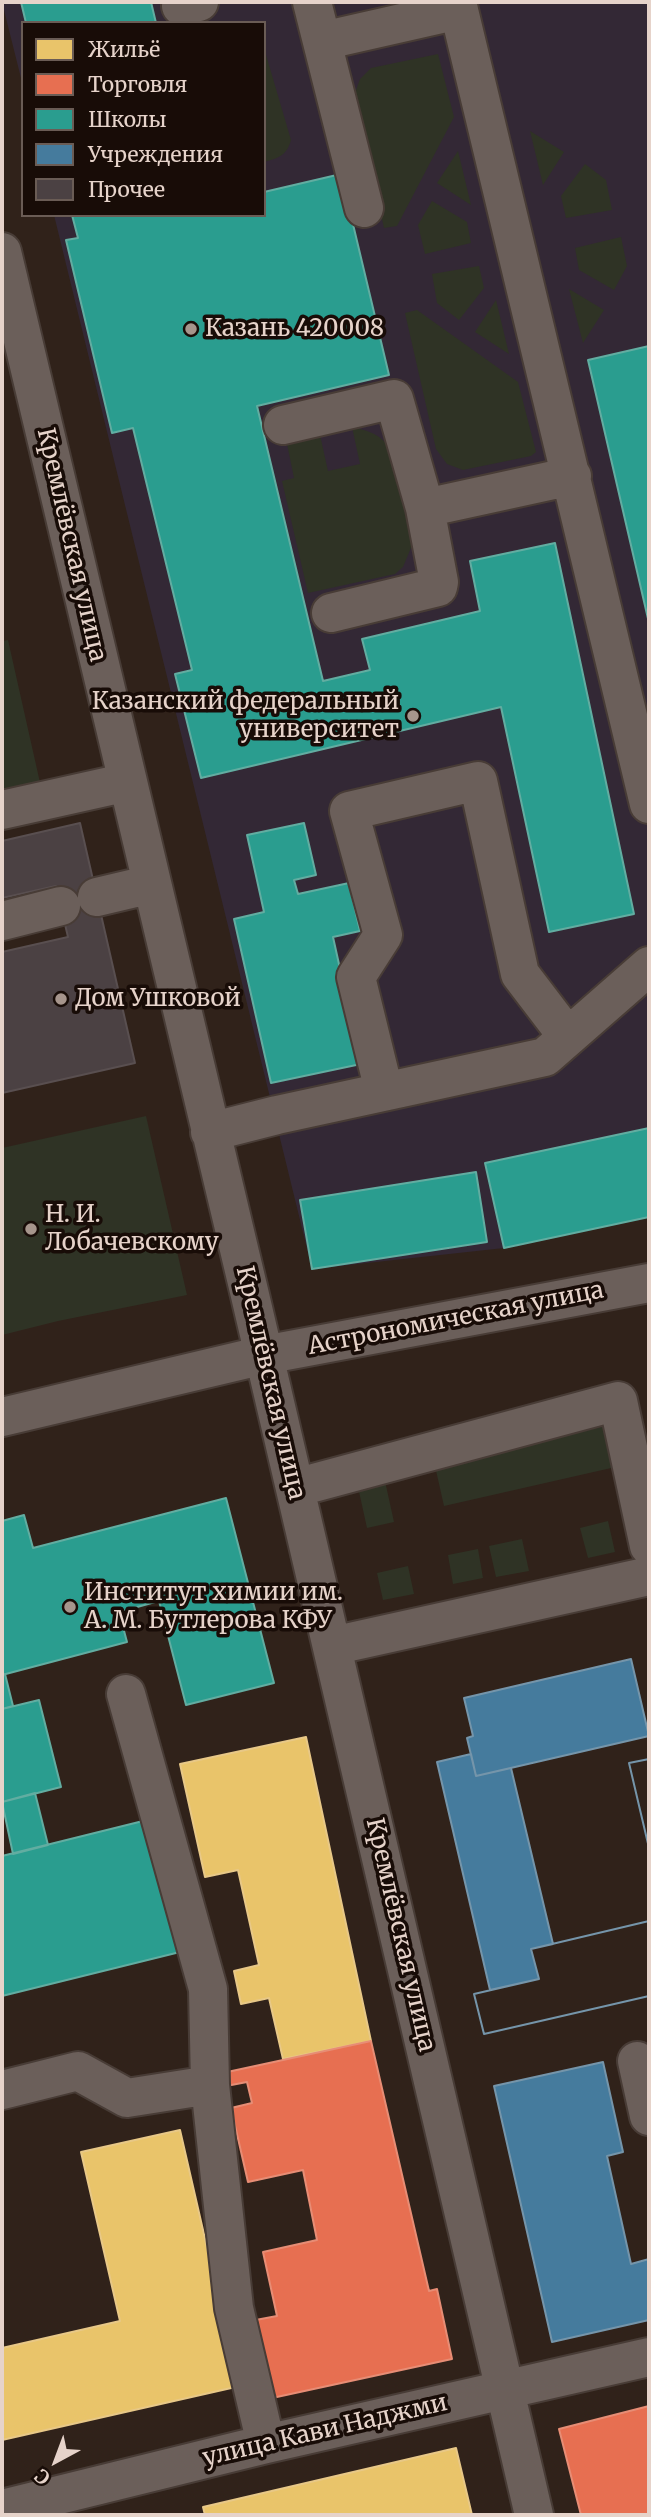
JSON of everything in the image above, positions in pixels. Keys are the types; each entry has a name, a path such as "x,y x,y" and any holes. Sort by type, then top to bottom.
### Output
{"street":[{"path":"312,2 364,208"},
{"path":"322,41 458,6 572,476 643,740 649,804"},
{"name":"Кремлёвская улица","path":"2,252 264,1355 534,2515"},
{"path":"283,425 394,399 425,508 439,586 331,613"},
{"path":"425,508 572,476"},
{"path":"384,1091 356,977 383,935 349,811 478,781 520,974 568,1037"},
{"path":"2,810 128,782"},
{"path":"97,897 152,884"},
{"path":"2,921 61,906"},
{"path":"211,1132 384,1091 545,1057 649,966"},
{"name":"Астрономическая улица","path":"2,1417 264,1355 649,1283"},
{"path":"295,1489 618,1401 649,1546"},
{"path":"331,1646 649,1576"},
{"path":"126,1694 208,1989 210,2085 234,2308 266,2444"},
{"path":"637,2062 649,2116"},
{"path":"2,2090 78,2071 127,2098 210,2085"},
{"name":"улица Кави Наджми","path":"2,2509 266,2444 649,2357"}],"shaded area":[{"name":"Казанский федеральный университет","path":"2,2 649,2 649,1217 504,1248 312,1269 54,217 266,217 266,21 21,21 21,78"}],"green space":[{"path":"438,54 454,117 397,226 384,228 354,96 360,79 371,68"},
{"path":"266,55 291,140 282,155 266,161"},
{"path":"530,131 564,152 543,185"},
{"path":"458,151 471,205 437,183"},
{"path":"585,164 606,180 612,210 566,218 561,196"},
{"path":"432,201 467,222 471,243 425,254 418,225"},
{"path":"621,237 627,266 614,290 579,270 575,248"},
{"path":"479,266 484,288 459,320 437,303 432,274"},
{"path":"569,289 604,310 583,343"},
{"path":"496,300 509,354 475,332"},
{"path":"417,310 518,382 536,452 531,456 463,470 447,464 436,449 405,313"},
{"path":"352,427 374,434 390,448 413,543 403,567 395,574 308,593 282,481 294,478 287,444 320,435 328,471 360,464"},
{"path":"8,640 41,787 2,795 2,641"},
{"path":"146,1116 187,1295 2,1335 2,1148"},
{"path":"610,1425 620,1466 444,1506 435,1466"},
{"path":"385,1481 394,1522 367,1528 358,1487"},
{"path":"608,1521 615,1552 588,1558 580,1528"},
{"path":"522,1539 529,1571 496,1577 489,1546"},
{"path":"478,1549 483,1578 453,1584 448,1555"},
{"path":"408,1566 414,1594 383,1600 377,1573"}],"building: Жильё":[{"path":"306,1737 371,2041 283,2059 269,1998 241,2004 234,1971 259,1965 238,1870 205,1877 180,1764"},
{"path":"180,2130 220,2304 249,2384 2,2440 2,2348 120,2321 81,2152"},
{"path":"456,2448 472,2515 205,2515 203,2507"}],"building: Торговля":[{"path":"371,2041 429,2291 437,2289 452,2359 263,2400 245,2322 277,2316 263,2252 317,2240 303,2170 248,2182 231,2108 252,2103 247,2082 221,2087 218,2074"},
{"path":"649,2406 649,2515 581,2515 559,2429"}],"building: Школы":[{"path":"21,2 151,2 156,21 26,21"},
{"path":"341,174 389,375 257,406 323,681 370,670 362,639 480,611 470,561 555,543 634,914 549,932 501,707 201,778 175,674 192,670 133,428 112,433 66,240 78,238 73,217 266,217 266,192"},
{"path":"649,346 649,623 588,360"},
{"path":"304,823 316,875 294,880 298,894 349,883 360,931 333,937 361,1064 271,1083 234,919 264,912 247,835"},
{"path":"649,1128 649,1217 504,1248 485,1163"},
{"path":"476,1172 487,1242 312,1269 300,1200"},
{"name":"Институт химии им. А. М. Бутлерова КФУ","path":"226,1498 274,1683 186,1705 159,1601 119,1612 127,1642 2,1675 2,1521 24,1515 33,1548"},
{"path":"5,1674 13,1706 2,1709 2,1675"},
{"path":"39,1700 61,1787 2,1802 2,1709"},
{"path":"35,1793 48,1845 13,1854 2,1802"},
{"path":"147,1820 180,1952 2,1996 2,1856"}],"building: Учреждения":[{"path":"631,1659 649,1736 476,1776 467,1738 473,1736 464,1698"},
{"path":"471,1754 476,1776 511,1768 553,1944 531,1949 539,1979 490,1990 437,1762"},
{"path":"649,1759 649,1848 629,1763"},
{"path":"649,1759 649,1848 629,1763"},
{"path":"649,1921 649,1996 484,2034 474,1994 539,1979 531,1949"},
{"path":"649,1921 649,1996 484,2034 474,1994 539,1979 531,1949"},
{"path":"603,2062 623,2152 607,2156 631,2264 649,2259 649,2320 552,2342 494,2086"}],"building: Прочее":[{"name":"Дом Ушковой","path":"80,823 135,1063 2,1093 2,952 68,937 56,886 2,898 2,841"}],"place":[{"name":"Казань 420008","path":"191,329"},
{"name":"Казанский федеральный университет","path":"413,716"},
{"name":"Дом Ушковой","path":"61,999"},
{"name":"Н. И. Лобачевскому","path":"31,1229"},
{"name":"Институт химии им. А. М. Бутлерова КФУ","path":"70,1607"}]}
